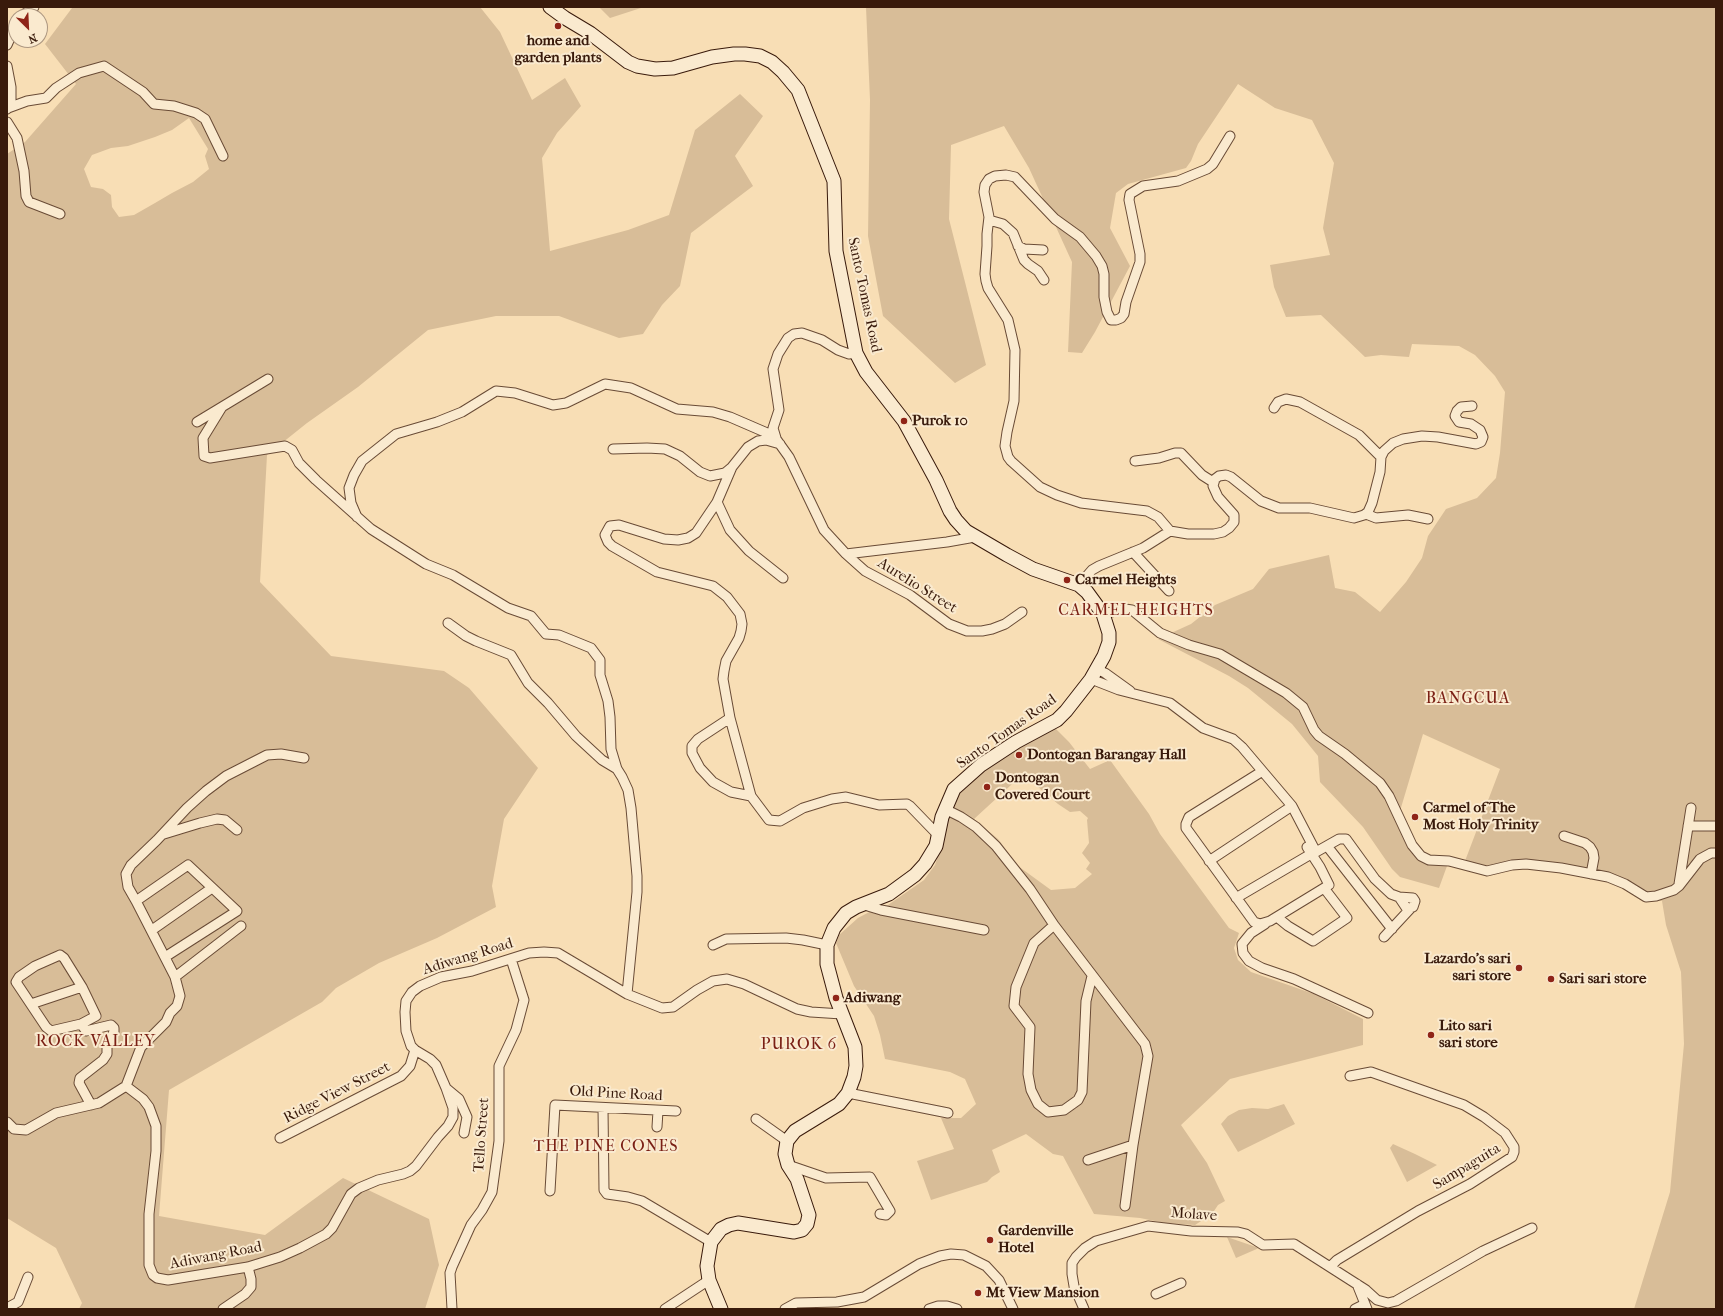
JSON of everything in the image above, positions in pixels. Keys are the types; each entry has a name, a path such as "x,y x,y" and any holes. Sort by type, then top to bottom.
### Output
{"street":[{"name":"Santo Tomas Road","path":"550,7 590,33 628,62 637,66 655,70 673,68 712,57 745,54 760,56 772,62 783,72 798,90 834,182 836,251 856,353 870,378 904,421 956,520 975,537 1033,569 1079,585 1087,592 1102,614 1109,633 1109,642 1104,656 1094,674 1075,701 1057,720 1004,750 954,789 945,809 936,846 931,856 915,875 889,894 861,904 846,913 839,920 830,934 827,945 827,964 832,988 856,1047 856,1066 848,1093 839,1104 795,1131 788,1141"},
{"path":"7,66 11,87 11,100 7,109"},
{"path":"7,109 27,101 46,98 56,88 79,73 104,66 143,92 154,104 174,106 196,113 205,120 223,156"},
{"path":"7,122 17,138 24,171 26,196 29,202 60,214"},
{"path":"1170,531 1158,517 1147,511 1081,503 1057,495 1040,487 1011,461 1007,454 1005,446 1014,402 1016,350 1008,320 988,288 985,274 989,220 984,192 987,182 995,176 1001,175 1015,177 1055,219 1080,237 1096,256 1104,270 1104,297 1107,312 1111,320 1119,319 1124,314 1126,302 1140,262 1140,254 1129,200 1130,194 1143,186 1178,180 1207,169 1213,164 1230,136"},
{"path":"989,220 1003,224 1009,229 1028,264 1038,271 1044,280"},
{"path":"1018,246 1024,249 1043,250"},
{"path":"778,441 773,428 780,410 773,369 778,354 788,338 794,334 802,333 822,340 838,350 849,354 856,353"},
{"path":"197,422 268,379"},
{"path":"357,517 351,502 349,488 362,461 396,434 437,422 462,412 496,391 516,393 553,405 566,403 605,384 631,388 677,409 713,412 730,417 778,441"},
{"path":"1274,408 1276,404 1282,400 1291,399 1300,402 1359,435 1381,456"},
{"path":"1213,482 1219,476 1226,475 1234,479 1261,501 1279,508 1310,508 1354,518 1362,517 1366,514 1372,503 1380,472 1381,456 1384,451 1393,444 1403,439 1412,437 1438,437 1476,444 1480,443 1483,437 1480,430 1471,424 1459,422 1456,416 1457,411 1461,408 1472,406"},
{"path":"222,407 203,438 204,456 210,458 285,446 292,450 299,463 316,480 371,529 426,564 453,575 508,608 531,616 546,634 559,635 591,648 600,660 600,675 608,701 610,717 611,749 617,769 628,790 637,876 637,892 627,994"},
{"path":"613,449 647,448 665,450 680,456 700,472 710,476 725,473 752,444 766,440 778,441"},
{"name":"Aurelio Street","path":"778,441 788,457 824,530 846,554 865,570 910,595 949,624 967,630 982,631 992,629 1005,624 1022,612"},
{"path":"1079,585 1092,570 1133,552 1170,531 1188,534 1214,534 1223,532 1232,525 1234,515 1215,493 1213,482 1206,478 1182,453 1135,461"},
{"path":"732,467 717,502 696,534 683,539 664,539 619,525 610,526 605,535 612,546 647,567 670,576 713,586 721,591 740,614 742,624 739,638 726,661 723,680 730,718 751,796 767,818 776,821 803,808 846,797 879,805 906,804 910,806 938,835"},
{"path":"717,502 730,530 750,551 783,578"},
{"path":"1366,514 1376,518 1408,515 1428,519"},
{"name":"Aurelio Street","path":"846,554 947,542 975,537"},
{"path":"1133,552 1169,591"},
{"path":"1102,614 1125,609 1132,610 1160,633 1190,645 1220,654 1286,693 1303,707 1316,733 1345,754 1380,783 1392,802 1412,845 1424,858 1434,861 1449,861 1487,871 1512,865 1526,864 1561,868 1620,882 1646,897 1668,893 1679,886 1700,859 1711,853 1716,853"},
{"path":"448,622 466,636 511,655 528,683 548,703 576,736 598,756 617,769"},
{"path":"1094,674 1134,694 1170,703 1203,728 1233,739 1250,756 1261,772 1290,807 1316,852 1342,838 1346,839 1375,879 1391,894 1399,897 1413,898 1415,901 1414,904 1384,937"},
{"path":"730,718 698,740 692,746 692,753 700,768 713,782 737,794 751,796"},
{"path":"7,1122 14,1130 26,1130 56,1113 99,1102 126,1086 141,1047 150,1036 161,1029 170,1013 177,1006 180,996 175,977 152,930 128,887 126,874 131,865 206,791 226,776 267,756 281,754 304,758"},
{"path":"1261,772 1189,817 1186,828 1254,922 1265,924"},
{"path":"1290,807 1311,854 1320,867 1329,885 1251,933 1242,944 1243,953 1249,961 1262,968 1294,979 1368,1013"},
{"path":"1209,861 1290,807"},
{"path":"1679,886 1691,808"},
{"path":"945,809 961,817 987,837 1030,889 1054,925 1145,1044 1148,1056 1133,1145 1125,1206"},
{"path":"163,834 200,823 217,820 225,820 237,830"},
{"path":"1688,826 1716,826"},
{"path":"1564,836 1585,843 1590,847 1594,858 1591,874"},
{"path":"1327,846 1392,928"},
{"path":"1236,898 1311,854"},
{"path":"136,900 188,865 237,911 165,957"},
{"path":"152,930 212,888"},
{"path":"1277,917 1288,926 1313,941 1347,918 1324,888"},
{"path":"861,904 881,910 984,930"},
{"path":"1054,925 1034,942 1016,987 1014,1006 1030,1027 1028,1074 1031,1090 1038,1104 1048,1112 1064,1110 1078,1100 1082,1092 1086,1001 1092,976"},
{"path":"175,977 241,926"},
{"path":"713,945 726,939 786,938 827,945"},
{"name":"Adiwang Road","path":"126,1086 143,1099 149,1107 156,1126 149,1226 150,1265 153,1275 157,1278 168,1280 248,1267 280,1257 326,1234 332,1228 351,1194 359,1188 378,1180 410,1171 448,1126 453,1117 453,1108 436,1065 430,1059 415,1050 408,1038 405,1022 406,1001 412,992 420,986 441,977 472,971 529,954 544,952 558,953 627,994 662,1008 668,1009 713,981 727,979 744,984 797,1008 812,1012 842,1014"},
{"path":"60,955 64,958 82,987 96,1016 81,1024 51,1031 46,1027 31,1004 16,982 19,976 35,966 60,955"},
{"name":"Tello Street","path":"452,1309 450,1274 452,1267 471,1225 482,1210 492,1192 499,1141 499,1066 516,1030 524,1000 511,959"},
{"path":"31,1004 82,987"},
{"path":"81,1024 86,1031 111,1025 114,1028 114,1032 107,1045 107,1054 103,1060 80,1078 80,1087 90,1105"},
{"name":"Ridge View Street","path":"280,1138 401,1076 410,1066 415,1050"},
{"name":"Sampaguita","path":"1331,1266 1337,1260 1418,1211 1470,1184 1512,1157 1514,1152 1514,1147 1505,1134 1484,1117 1464,1105 1370,1072 1350,1076"},
{"path":"446,1088 458,1099 467,1117 464,1133"},
{"path":"848,1093 948,1113"},
{"name":"Old Pine Road","path":"550,1192 555,1105 676,1111"},
{"path":"603,1108 604,1190 607,1194 642,1201 711,1242"},
{"path":"657,1127 658,1111"},
{"path":"721,1309 709,1280 707,1266 711,1242 721,1229 729,1224 738,1223 794,1232 802,1230 807,1224 809,1215 807,1204 797,1179 788,1165 786,1154 788,1141 756,1119"},
{"path":"1088,1160 1133,1145"},
{"path":"788,1165 826,1178 870,1177 890,1211 886,1215 880,1214"},
{"name":"Molave","path":"1084,1309 1074,1286 1072,1274 1072,1263 1076,1257 1085,1248 1096,1241 1148,1226 1191,1231 1238,1232 1246,1234 1263,1245 1291,1243 1331,1266 1377,1300 1388,1303 1392,1303 1483,1251 1532,1228"},
{"path":"785,1309 796,1303 837,1302 864,1297 919,1264 940,1256 951,1254 964,1255 986,1266 999,1280 1013,1309"},
{"path":"223,1309 251,1288 251,1279 248,1267"},
{"path":"7,1308 18,1302 28,1277"},
{"path":"665,1309 709,1280"},
{"path":"1156,1294 1181,1283"},
{"path":"1355,1309 1366,1307 1361,1289"},
{"path":"929,1309 938,1306 947,1306 957,1309"}],"shaded area":[{"path":"71,7 480,7 500,32 532,100 565,78 581,106 557,133 542,158 550,251 628,230 669,215 695,130 740,94 763,116 735,156 753,186 691,233 680,286 662,305 643,334 619,338 559,316 496,316 428,330 358,387 307,423 267,455 260,582 331,656 444,671 469,688 538,768 504,819 492,886 496,907 437,938 379,963 336,988 322,1002 169,1090 159,1216 265,1235 343,1178 429,1219 439,1265 425,1309 79,1309 82,1303 56,1248 7,1218 7,154 25,142 76,84 48,48 48,40 72,8","holes":["189,118 208,149 205,156 209,169 193,182 134,215 119,217 112,207 111,195 103,189 91,187 84,169 92,155 111,148 128,146 155,137 172,130"]},
{"path":"599,7 644,7 610,18"},
{"path":"866,7 1716,7 1716,1309 1634,1309 1670,1192 1684,1044 1681,972 1666,925 1662,901 1644,900 1606,879 1537,868 1476,870 1447,866 1439,888 1400,877 1392,869 1363,827 1320,782 1318,756 1292,724 1248,688 1229,676 1158,639 1191,624 1215,605 1253,589 1269,569 1329,555 1335,588 1355,592 1380,612 1406,582 1422,558 1428,536 1446,509 1477,498 1496,478 1500,453 1505,392 1495,376 1475,355 1459,346 1412,344 1409,357 1381,355 1365,357 1321,315 1286,317 1274,287 1270,265 1330,255 1323,228 1334,163 1312,120 1275,108 1238,84 1198,144 1191,161 1186,168 1128,184 1116,193 1110,228 1130,266 1095,332 1082,353 1068,352 1072,262 1029,168 1004,126 951,145 949,219 986,365 955,383 883,316 868,236 870,100","holes":["1423,734 1500,769 1465,861 1449,857 1435,857 1418,849 1400,811"]},
{"path":"1054,727 1069,742 1090,769 1110,760 1149,814 1160,834 1229,928 1239,933 1234,948 1238,960 1251,972 1314,994 1363,1019 1363,1045 1230,1079 1181,1125 1207,1163 1225,1201 1218,1205 1212,1214 1195,1225 1165,1223 1140,1218 1094,1214 1063,1156 1053,1154 1026,1134 992,1150 1000,1172 987,1182 931,1200 917,1161 954,1149 941,1118 961,1118 976,1104 965,1079 950,1072 885,1059 874,1016 854,986 836,943 839,935 858,918 873,910 888,905 924,880 935,865 941,847 944,824 956,794 982,769","holes":["1023,774 1058,804 1070,812 1080,811 1088,818 1089,843 1082,853 1090,863 1086,869 1092,874 1075,888 1051,890 1018,866 998,839 974,819"]},
{"path":"1284,1104 1295,1124 1238,1152 1221,1124 1228,1116 1239,1110 1252,1108 1268,1109"},
{"path":"1393,1144 1437,1165 1407,1182 1390,1148"},
{"path":"1227,1237 1259,1248 1236,1258"}],"place":[{"name":"home and garden plants","path":"558,26"},
{"name":"Purok 10","path":"904,421"},
{"name":"Carmel Heights","path":"1067,580"},
{"name":"Dontogan Barangay Hall","path":"1019,755"},
{"name":"Dontogan Covered Court","path":"987,787"},
{"name":"Carmel of The Most Holy Trinity","path":"1415,817"},
{"name":"Lazardo’s sari sari store","path":"1519,968"},
{"name":"Sari sari store","path":"1551,979"},
{"name":"Adiwang","path":"836,998"},
{"name":"Lito sari sari store","path":"1431,1035"},
{"name":"Gardenville Hotel","path":"990,1240"},
{"name":"Mt View Mansion","path":"978,1293"}],"district":[{"name":"CARMEL HEIGHTS","path":"1136,611"},
{"name":"BANGCUA","path":"1468,699"},
{"name":"ROCK VALLEY","path":"96,1042"},
{"name":"PUROK 6","path":"799,1045"},
{"name":"THE PINE CONES","path":"606,1147"}]}
